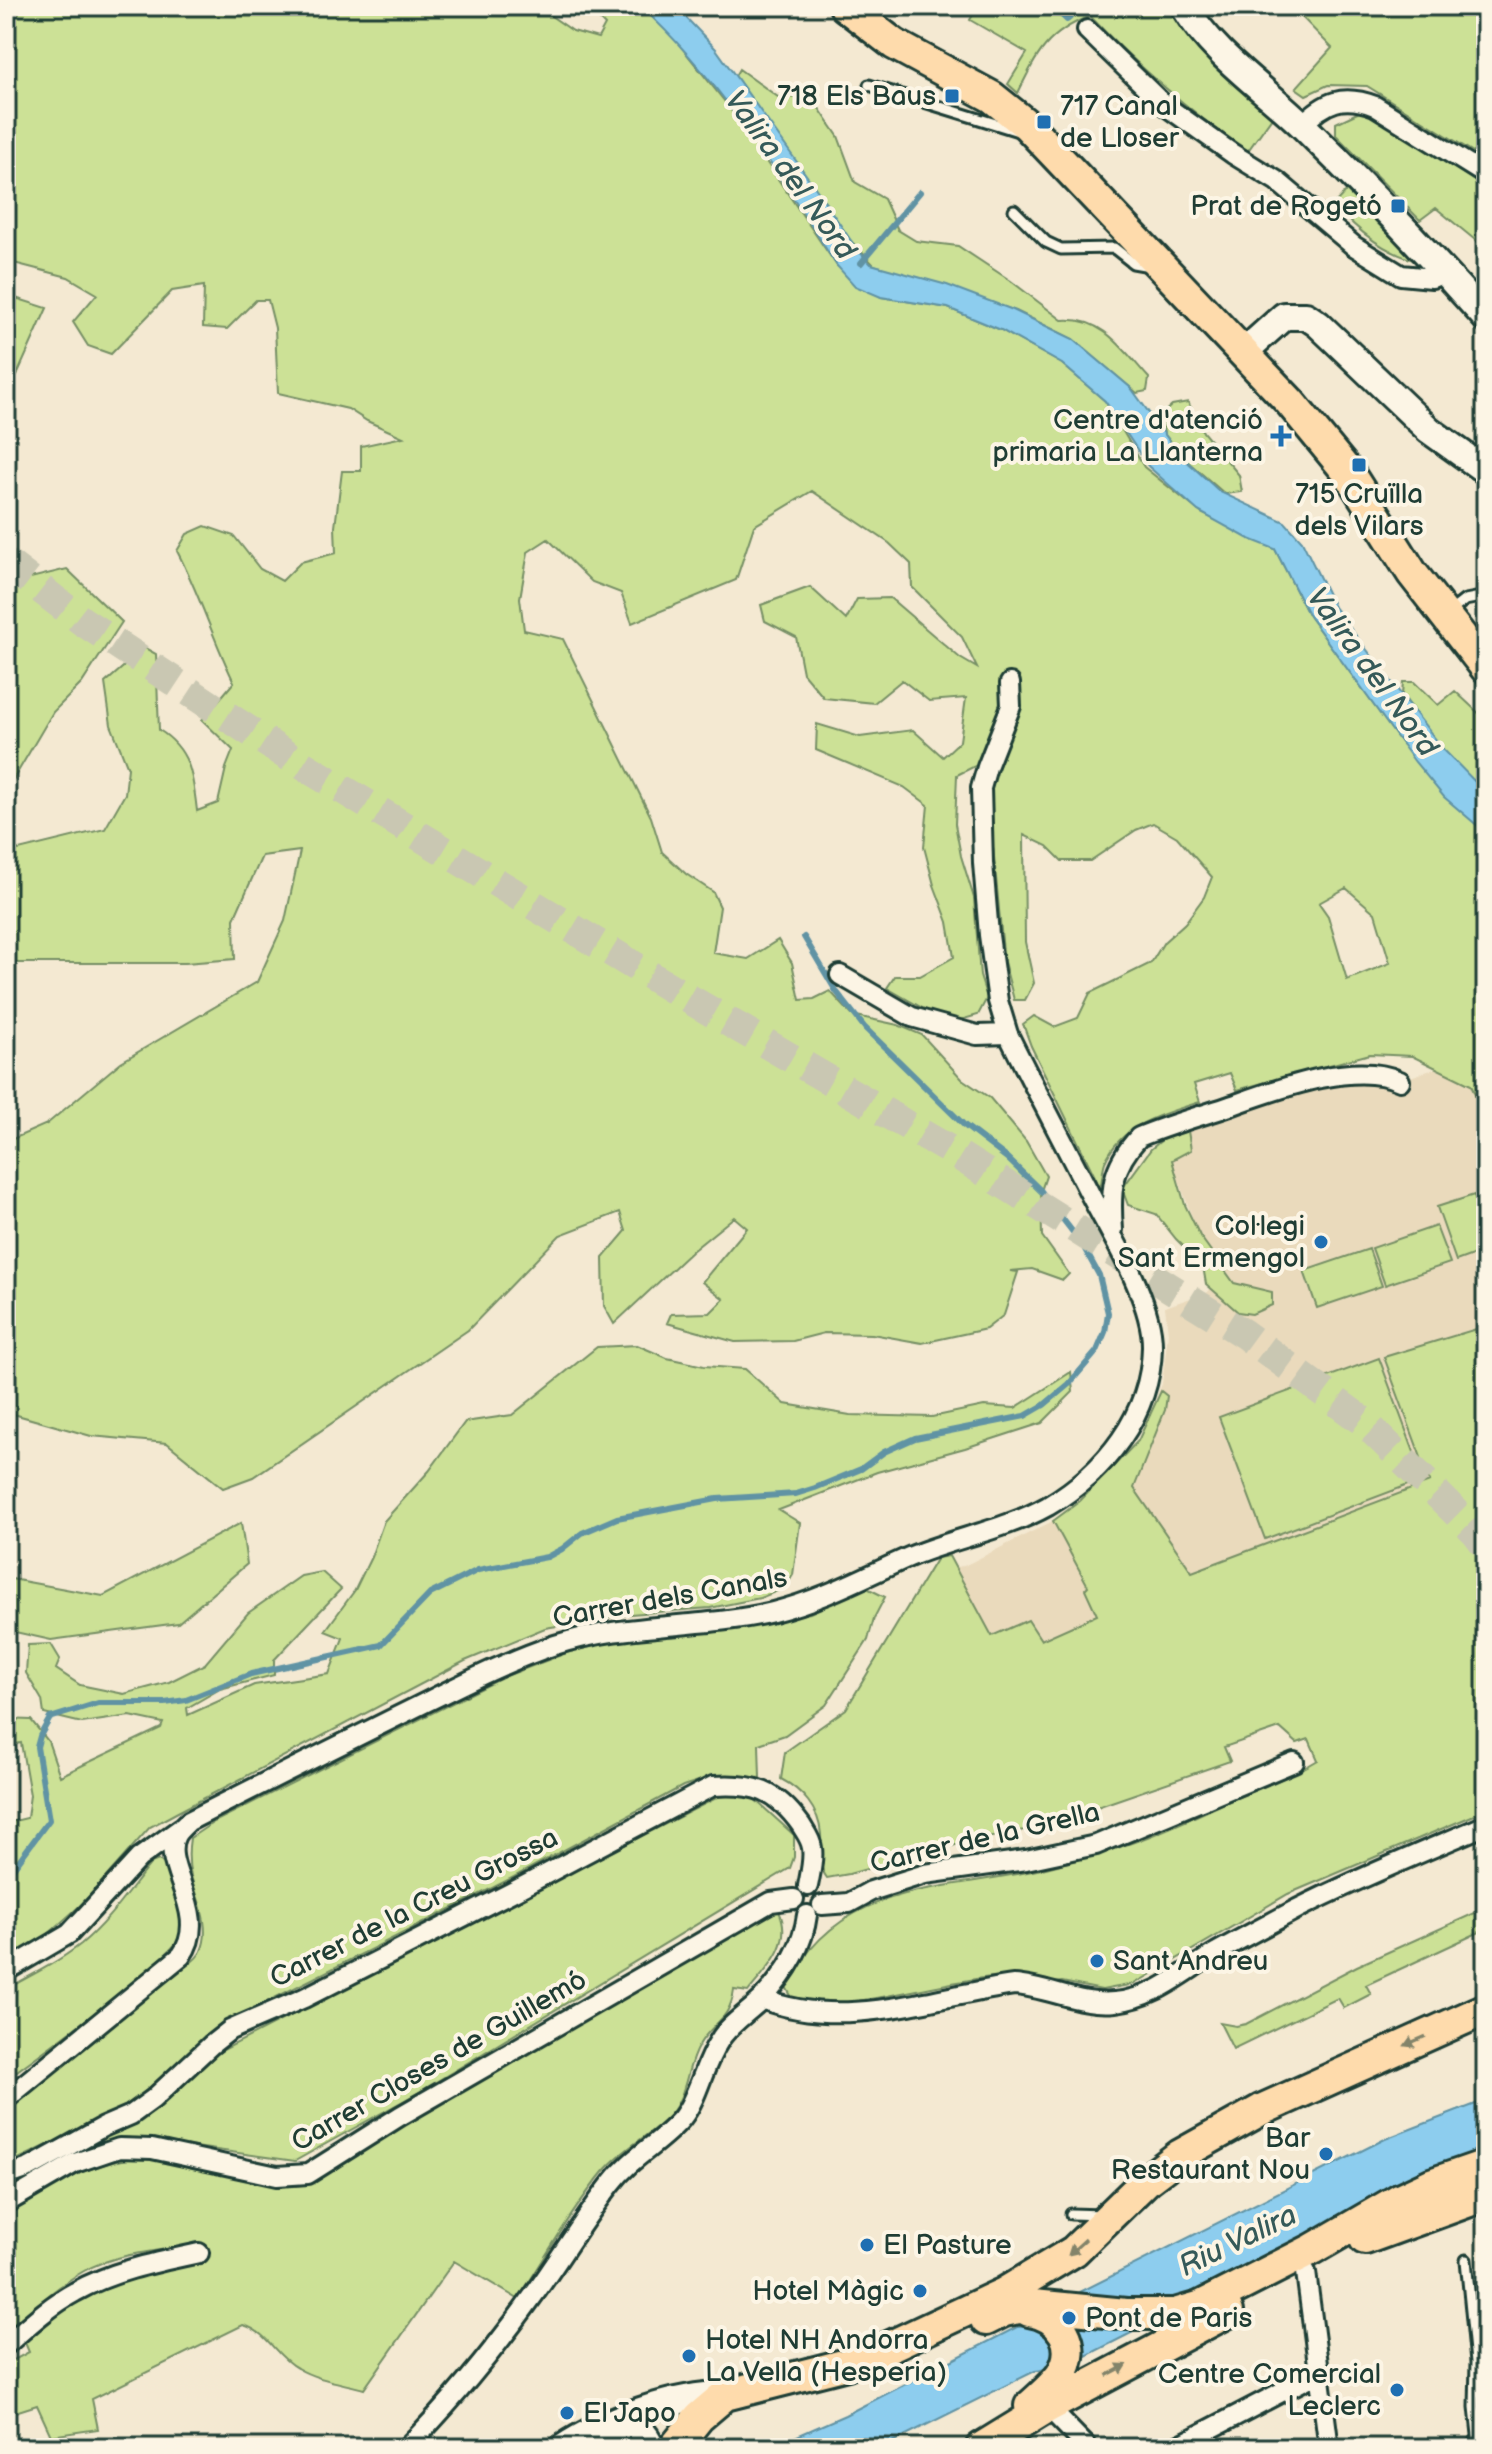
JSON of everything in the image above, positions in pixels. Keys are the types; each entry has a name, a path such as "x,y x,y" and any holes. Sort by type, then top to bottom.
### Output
{"main road":[{"path":"845,6 894,44 992,97 1041,139 1244,352 1350,475 1412,573 1486,668"},
{"path":"666,2445 725,2395 787,2381 880,2351 1004,2293 1074,2251 1147,2180 1180,2155 1261,2110 1486,2009"},
{"path":"787,2381 871,2371 1019,2307 1045,2305 1126,2314 1175,2314 1199,2307 1313,2249 1401,2198 1486,2165"},
{"path":"979,2448 1048,2407 1306,2272 1427,2203 1486,2179"},
{"path":"1365,2239 1486,2195"},
{"path":"979,2448 1047,2390 1061,2375 1068,2360 1065,2334 1052,2318 1032,2311 1004,2311"}],"street":[{"path":"1184,6 1205,36 1230,62 1302,125 1486,318"},
{"path":"1087,30 1163,104 1277,181 1354,246 1401,275 1432,278 1445,272"},
{"path":"1302,125 1326,105 1349,99 1363,102 1375,106 1486,175"},
{"path":"1244,352 1284,316 1306,316 1429,430 1486,471"},
{"name":"Carrer dels Canals","path":"6,1971 69,1934 139,1858 189,1821 482,1674 551,1646 589,1635 727,1620 808,1602 911,1557 983,1533 1046,1507 1085,1480 1114,1449 1135,1419 1145,1395 1152,1349 1149,1319 1114,1241 1008,1034 998,1001 989,935 981,788 1011,706 1010,683"},
{"path":"840,975 912,1017 977,1035 1008,1034"},
{"name":"Carrer dels Canals","path":"1114,1241 1111,1203 1113,1177 1126,1151 1139,1137 1283,1087 1314,1080 1385,1074 1400,1081"},
{"name":"Carrer de la Grella","path":"814,1910 849,1903 871,1891 925,1874 1026,1860 1096,1845 1294,1762"},
{"name":"Carrer de la Creu Grossa","path":"6,2176 29,2168 131,2115 230,2030 304,1998 713,1786 736,1784 760,1788 787,1808 809,1837 812,1849 801,1893"},
{"path":"6,2099 181,1956 190,1945 192,1924 174,1844 176,1834 189,1821"},
{"path":"762,1999 802,2012 846,2013 881,2010 1014,1985 1031,1986 1089,2002 1135,1998 1156,1992 1215,1954 1300,1908 1486,1825"},
{"path":"406,2448 476,2372 617,2177 636,2156 654,2145 692,2103 721,2037 762,1999 784,1973 801,1941 814,1910 820,1892 801,1893 799,1911 814,1910"},
{"name":"Carrer Closes de Guillemó","path":"6,2203 75,2163 119,2148 152,2149 277,2176 308,2174 400,2116 771,1902 801,1893"},
{"path":"6,2345 47,2309 98,2280 199,2253"},
{"path":"1306,2272 1329,2448"},
{"path":"1174,2448 1320,2372"},
{"path":"563,2448 601,2426 649,2409 725,2395"},
{"path":"1048,2407 1088,2448"},
{"path":"601,2426 631,2426 666,2445"}],"lane":[{"path":"869,85 1041,139"},
{"path":"1014,210 1046,242 1061,249 1114,248 1133,263 1165,269"},
{"path":"1445,617 1465,600 1486,596"},
{"path":"1071,2214 1110,2215"},
{"path":"1466,2260 1476,2362 1475,2407 1482,2445"}],"shaded area":[{"name":"Col·legi Sant Ermengol","path":"1437,1068 1471,1085 1486,1121 1486,1326 1384,1357 1430,1482 1192,1572 1039,1641 1028,1620 991,1636 955,1567 964,1566 1053,1521 1091,1489 1139,1441 1162,1384 1168,1333 1165,1307 1208,1292 1215,1282 1164,1138 1296,1090 1339,1085 1387,1085"}],"green space":[{"path":"6,6 533,6 573,31 598,38 605,25 587,6 640,6 670,33 729,107 837,266 881,297 948,308 1001,330 1062,364 1105,401 1144,467 1201,513 1275,549 1309,616 1402,744 1415,712 1402,695 1403,682 1414,682 1438,705 1455,691 1486,720 1486,1121 1471,1085 1412,1056 1370,1054 1237,1090 1230,1073 1194,1084 1200,1102 1145,1122 1122,1138 1105,1162 1100,1187 1023,1024 1034,1016 1054,1027 1078,1018 1090,993 1151,963 1164,942 1185,923 1204,897 1212,877 1177,837 1153,823 1136,830 1090,861 1062,861 1047,846 1024,835 1025,942 1034,983 1025,1000 1014,1000 1004,962 989,804 989,759 957,775 955,824 974,898 980,976 987,998 978,1015 957,1021 942,1019 887,988 895,976 920,976 954,957 948,922 924,847 928,805 904,787 816,750 817,724 860,737 913,730 943,757 960,741 966,698 929,701 902,680 874,703 824,698 803,673 796,637 765,621 761,605 810,587 846,620 857,599 890,598 960,658 977,668 962,637 912,587 911,564 889,543 812,491 754,526 736,580 632,623 621,593 592,582 548,539 528,552 520,598 524,630 563,639 651,817 662,852 686,874 713,892 720,907 713,953 748,959 778,940 792,963 800,1000 814,999 830,991 852,1015 898,1025 922,1035 962,1079 990,1098 1026,1141 1046,1176 1041,1191 1042,1236 1069,1274 1063,1280 1032,1269 1010,1271 1018,1272 1004,1315 986,1329 922,1343 872,1334 824,1333 793,1341 735,1342 667,1323 671,1314 710,1313 724,1299 702,1282 747,1228 734,1217 692,1251 614,1324 604,1306 603,1258 626,1231 620,1212 560,1235 468,1330 253,1477 223,1488 167,1443 91,1436 10,1413 6,1409 6,1142 47,1124 121,1062 257,982 285,921 300,851 262,856 234,919 235,959 185,963 6,963 6,841 19,850 105,829 125,794 128,768 111,725 105,683 145,648 156,654 159,730 184,755 192,776 197,811 218,803 233,750 202,720 234,682 177,551 187,534 205,526 234,536 260,569 282,581 301,562 336,553 335,527 342,471 361,471 361,446 403,437 348,409 278,393 275,328 268,300 256,300 227,329 203,327 204,286 172,291 111,354 88,346 73,322 97,294 68,277 6,261","holes":["1346,888 1375,913 1390,963 1347,980 1328,916 1319,903"]},
{"path":"978,6 1169,6 1203,51 1272,117 1247,152 1165,88 1090,16 1063,30 1045,46 1018,93 1008,84 1027,53 970,20"},
{"path":"1291,6 1486,6 1486,160 1367,86 1328,85 1306,95 1296,88 1332,48"},
{"path":"739,69 778,97 812,98 838,136 855,182 884,199 898,230 916,241 958,246 1062,320 1076,320 1101,329 1149,378 1147,391 1137,393 1073,339 1016,311 874,265 850,240 735,76"},
{"path":"1366,109 1486,189 1486,249 1436,208 1420,220 1336,135 1336,123"},
{"path":"1349,188 1417,261 1382,246 1361,232 1343,214 1334,204"},
{"path":"6,295 47,308 6,405"},
{"path":"1188,402 1203,432 1239,475 1242,492 1225,494 1187,461 1164,434 1161,415 1172,405"},
{"path":"67,569 122,622 82,683 53,712 6,792 6,584"},
{"path":"1188,1131 1191,1150 1172,1160 1185,1205 1200,1236 1234,1283 1272,1292 1272,1305 1252,1314 1238,1312 1206,1284 1203,1266 1156,1214 1128,1205 1122,1189 1151,1149 1168,1135"},
{"path":"1474,1195 1486,1229 1486,1250 1456,1261 1437,1207"},
{"path":"1436,1226 1450,1263 1385,1285 1372,1248"},
{"path":"1369,1249 1382,1286 1317,1308 1304,1271"},
{"path":"1486,1326 1486,1810 1288,1894 1134,1984 1102,1990 1062,1982 1049,1984 1048,1980 999,1976 868,1999 818,2003 794,2001 786,1987 810,1950 838,1924 870,1906 905,1894 1057,1865 1146,1838 1318,1760 1309,1739 1297,1743 1280,1728 1224,1747 1230,1761 1042,1826 827,1878 821,1863 821,1834 817,1816 802,1795 781,1779 785,1752 846,1709 937,1558 949,1556 992,1636 1028,1620 1041,1640 1097,1615 1085,1589 1088,1586 1053,1521 1080,1501 1138,1441 1161,1391 1167,1396 1165,1410 1134,1488 1192,1572 1430,1482 1384,1357"},
{"path":"637,1345 667,1358 704,1366 745,1369 785,1404 850,1415 932,1417 984,1406 1015,1408 1071,1372 1073,1392 1042,1423 877,1472 779,1510 800,1523 793,1575 785,1588 760,1598 710,1608 630,1614 545,1628 465,1661 176,1813 150,1827 83,1903 46,1936 6,1961 6,1823 27,1818 30,1795 21,1743 6,1746 6,1719 31,1720 48,1741 60,1776 161,1728 163,1723 130,1716 82,1723 44,1714 42,1700 26,1673 28,1645 51,1644 60,1659 56,1669 80,1685 124,1694 169,1682 205,1664 248,1613 301,1576 322,1572 341,1589 274,1660 274,1675 220,1689 187,1708 188,1715 254,1685 329,1674 343,1638 325,1631 355,1590 384,1521 429,1471 465,1422 512,1415 597,1347"},
{"path":"1379,1358 1424,1479 1265,1539 1219,1417"},
{"path":"241,1523 247,1564 178,1623 51,1640 6,1630 6,1578 103,1596"},
{"path":"865,1587 885,1597 874,1618 868,1640 826,1705 785,1735 759,1744 760,1778 717,1775 683,1786 514,1877 237,2017 213,2032 127,2107 6,2165 6,2108 200,1953 205,1932 190,1871 190,1838 214,1822 506,1676 566,1653 626,1638 712,1630 810,1613"},
{"path":"739,1792 752,1797 794,1835 794,1857 790,1868 421,2091 295,2161 124,2137 79,2154 6,2192 6,2186 151,2113 201,2065 223,2050 724,1794"},
{"path":"159,1860 164,1864 177,1900 181,1935 155,1964 6,2079 6,1989 81,1944 110,1915 151,1863"},
{"path":"1486,1908 1486,1929 1366,1985 1371,1994 1344,2008 1338,1998 1233,2049 1220,2023 1246,2024 1357,1966"},
{"path":"772,1911 779,1911 783,1934 781,1945 770,1965 748,1992 734,1990 725,2015 704,2037 694,2054 674,2109 603,2172 569,2218 518,2299 454,2261 364,2389 305,2372 289,2363 259,2333 243,2325 92,2399 98,2429 51,2436 37,2405 6,2415 6,2364 29,2352 23,2338 59,2310 107,2284 206,2256 200,2244 125,2256 97,2265 53,2292 6,2334 6,2214 74,2176 110,2163 147,2157 288,2186 303,2185 497,2065 544,2043"}],"water":[{"name":"Valira del Nord","path":"640,6 675,6 716,49 856,248 871,264 947,285 1013,310 1073,339 1131,388 1179,454 1220,492 1285,522 1302,541 1334,607 1444,750 1486,793 1486,833 1444,797 1415,762 1309,616 1275,549 1247,538 1198,511 1148,466 1105,401 1062,364 1001,330 948,308 881,297 855,286 837,266 771,164 722,96 669,34"},
{"name":"Riu Valira","path":"1486,2100 1486,2152 1427,2174 1176,2301 1076,2294 1385,2139"},
{"path":"1071,2320 1141,2328 1084,2357 1082,2342"},
{"path":"1034,2326 1047,2336 1053,2351 1050,2364 1044,2369 880,2448 783,2448 781,2443 845,2415 1017,2327"}],"waterway":[{"path":"1052,6 1067,20 1084,6"},
{"name":"Valira del Nord","path":"861,263 920,192"},
{"path":"6,1878 49,1820 37,1747 50,1718 98,1703 186,1700 251,1674 381,1645 430,1594 478,1570 547,1557 582,1533 617,1518 717,1499 796,1494 861,1469 884,1452 915,1438 1025,1416 1069,1384 1097,1351 1105,1332 1108,1313 1099,1275 1082,1244 1041,1191 1007,1158 964,1125 865,1028 836,991 804,937"}],"tunnel":[{"path":"6,562 82,621 286,755 679,993 953,1152 1244,1334 1364,1422 1486,1545"}],"place":[{"name":"718 Els Baus","path":"952,96"},
{"name":"717 Canal de Lloser","path":"1044,122"},
{"name":"Prat de Rogetó","path":"1398,206"},
{"name":"Centre d'atenció primaria La Llanterna","path":"1281,436"},
{"name":"715 Cruïlla dels Vilars","path":"1359,465"},
{"name":"Col·legi Sant Ermengol","path":"1321,1242"},
{"name":"Sant Andreu","path":"1097,1961"},
{"name":"Bar Restaurant Nou","path":"1326,2154"},
{"name":"El Pasture","path":"867,2245"},
{"name":"Hotel Màgic","path":"920,2291"},
{"name":"Pont de Paris","path":"1069,2318"},
{"name":"Hotel NH Andorra La Vella (Hesperia)","path":"689,2356"},
{"name":"Centre Comercial Leclerc","path":"1397,2390"},
{"name":"El Japo","path":"567,2413"}]}
